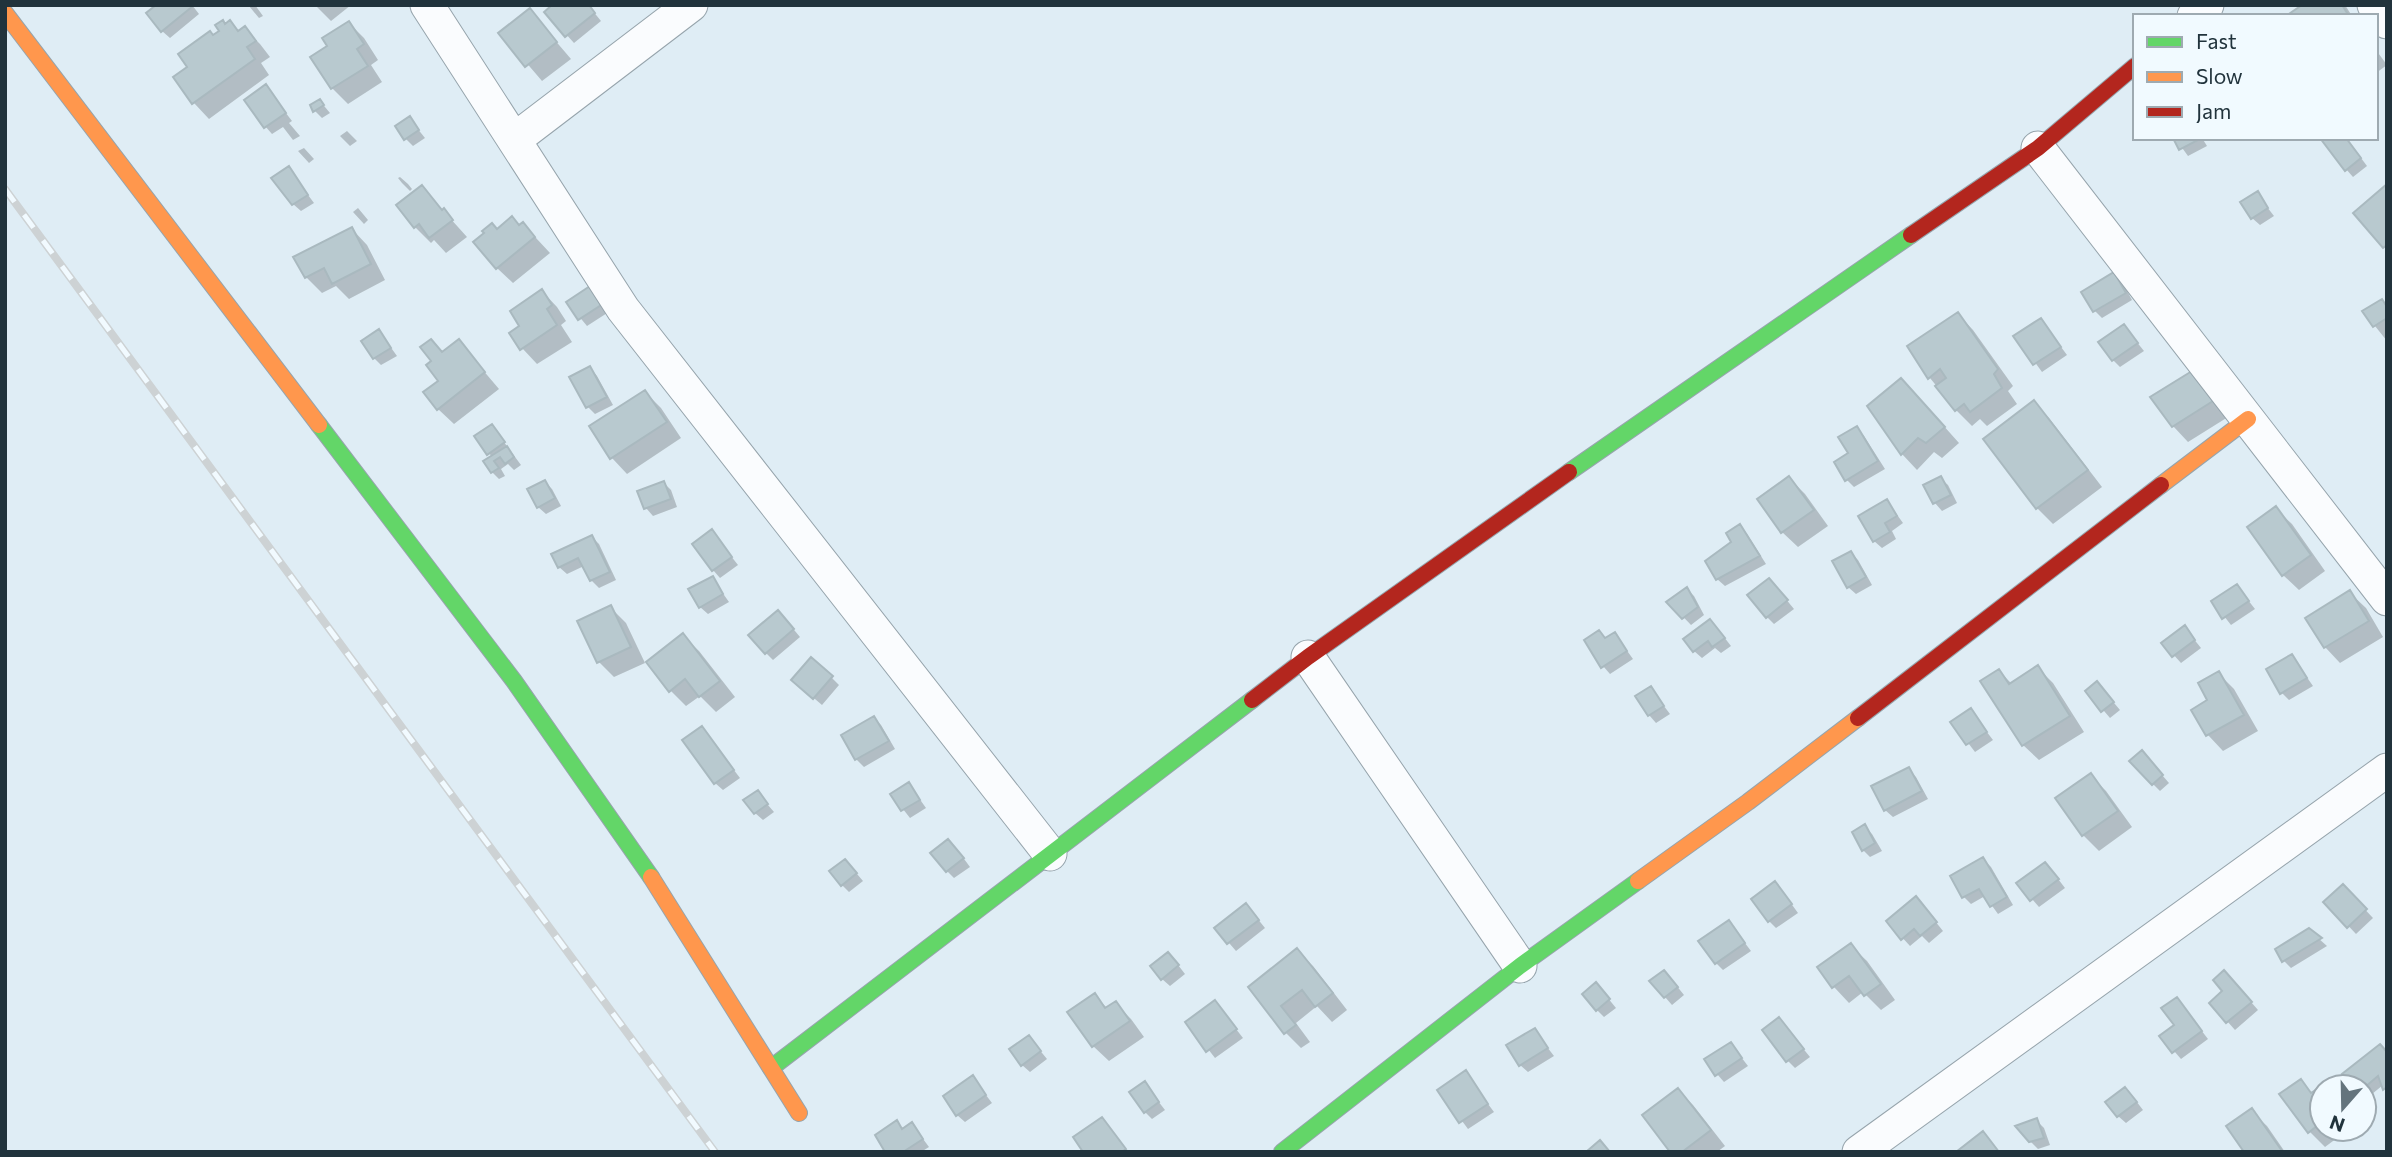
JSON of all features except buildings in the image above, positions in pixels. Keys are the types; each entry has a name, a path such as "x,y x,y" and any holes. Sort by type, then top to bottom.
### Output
{"street":[{"path":"427,5 623,309 1050,854"},
{"path":"514,140 691,5"},
{"path":"2374,5 2387,22"},
{"path":"5,13 514,681 664,896 799,1113"},
{"path":"771,1068 1308,657 1714,370 2038,148 2133,68"},
{"path":"2038,148 2387,599"},
{"path":"1282,1152 1520,966 1748,802 2248,419"},
{"path":"1308,657 1520,966"},
{"path":"1861,1151 2387,770"}],"railway":[{"path":"5,189 715,1152"}],"traffic: fast":[{"path":"1569,472 1911,235"},
{"path":"319,425 514,681 651,877"},
{"path":"771,1068 1252,700"},
{"path":"1282,1152 1520,966 1638,881"}],"traffic: slow":[{"path":"5,13 319,425"},
{"path":"2161,485 2248,419"},
{"path":"1638,881 1858,718"},
{"path":"651,877 799,1113"}],"traffic: jam":[{"path":"1911,235 2038,148 2133,68"},
{"path":"1252,700 1308,657 1569,472"},
{"path":"1858,718 2161,485"}]}
